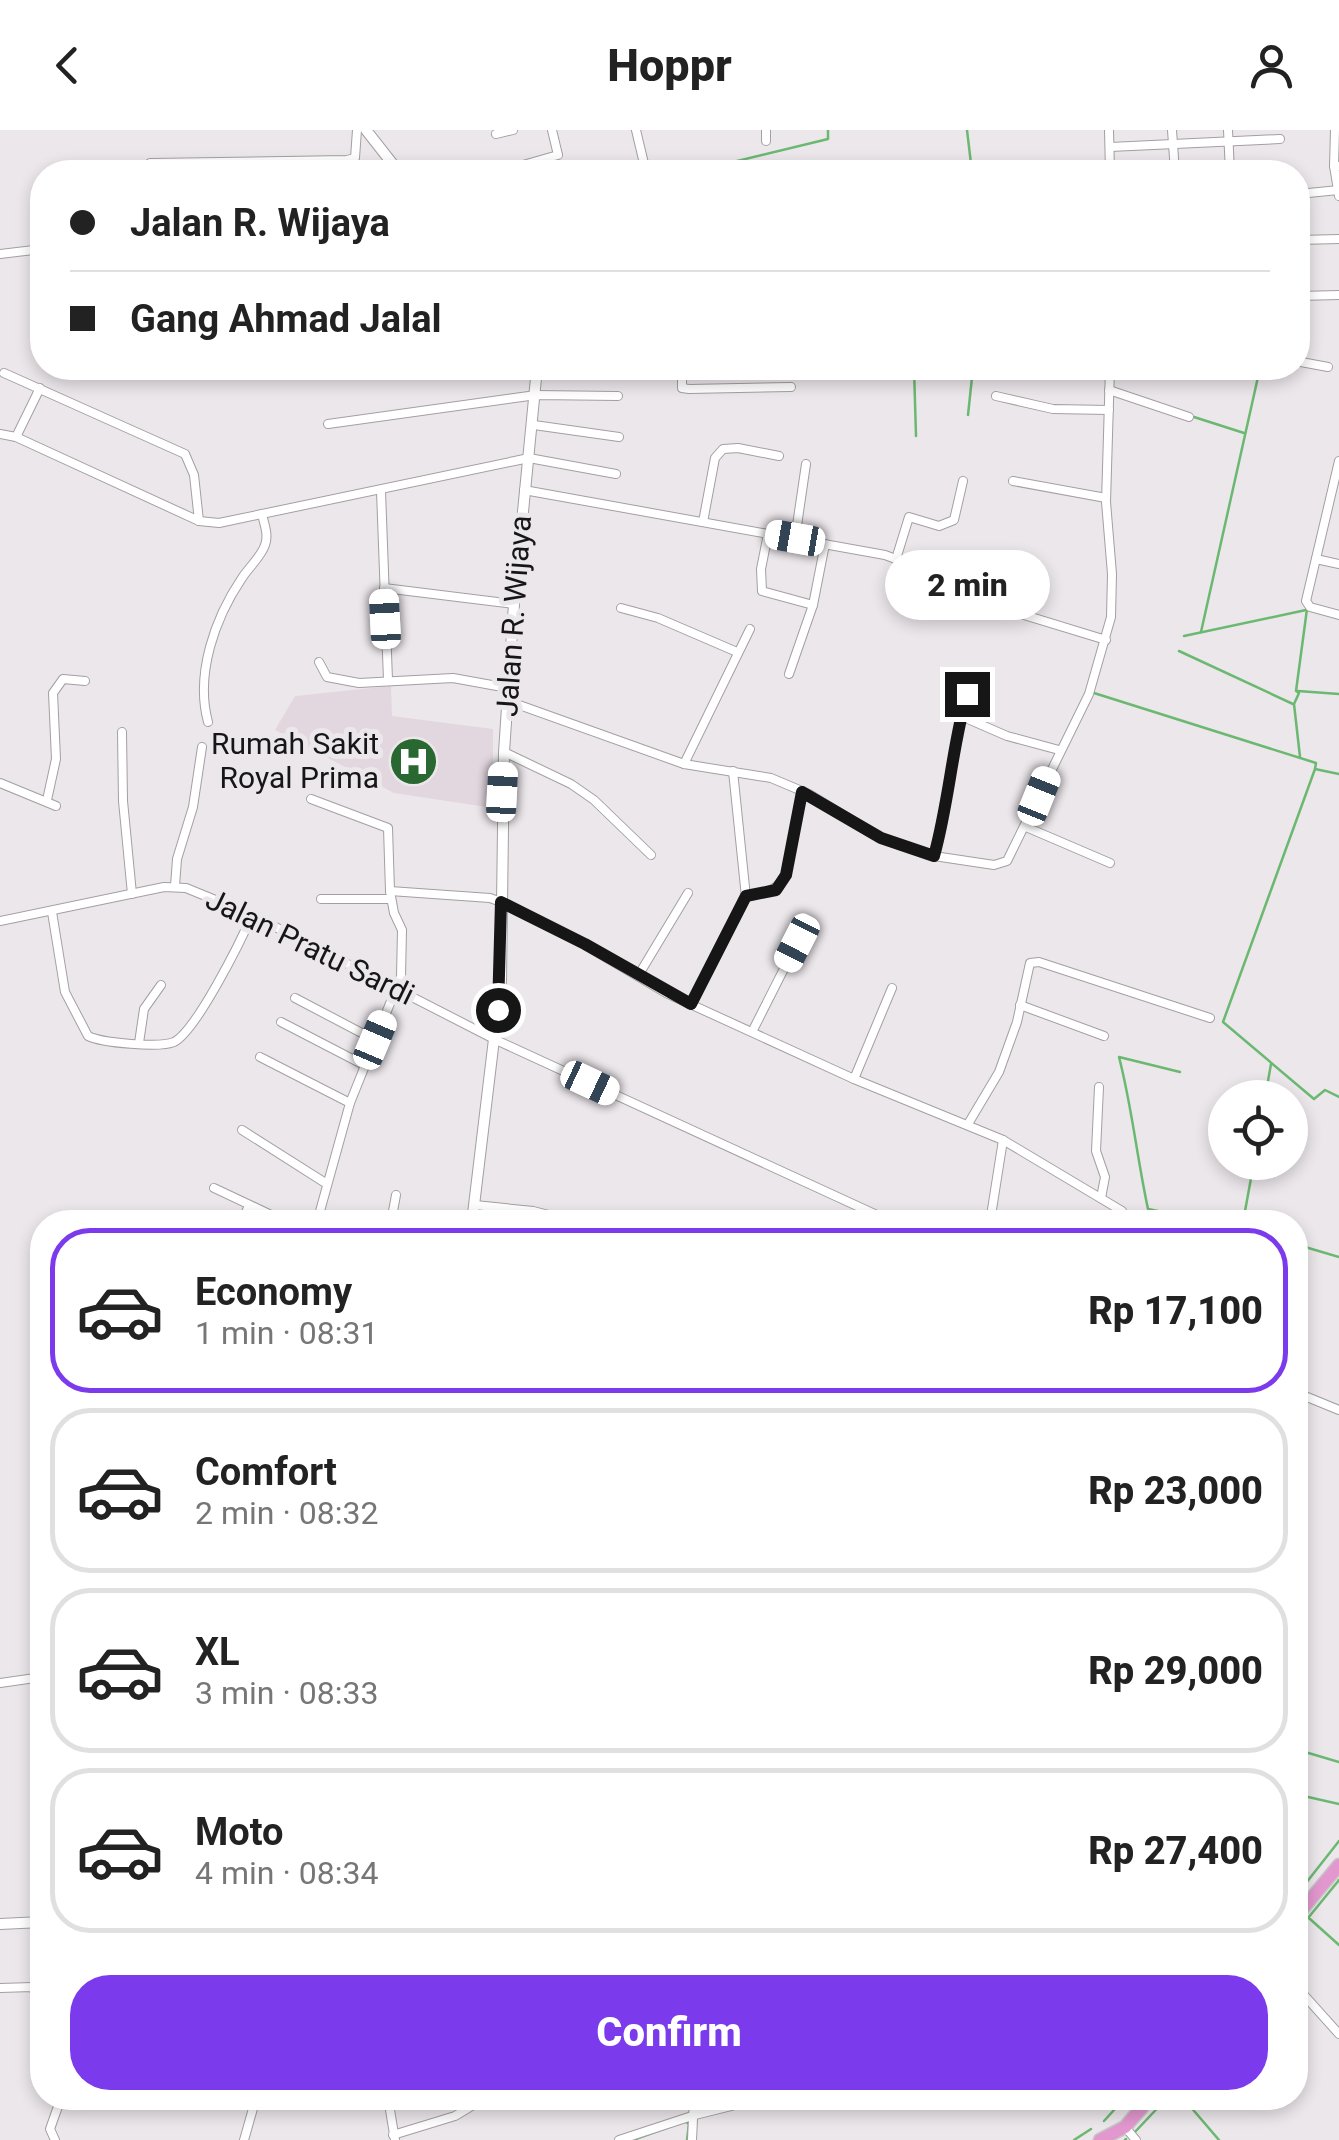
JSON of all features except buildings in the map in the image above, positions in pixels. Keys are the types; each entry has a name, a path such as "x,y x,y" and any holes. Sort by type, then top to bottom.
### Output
{"highway":[{"path":"1308,1902 1339,1865"},
{"path":"1100,2140 1125,2126 1139,2110"}],"street":[{"path":"273,160 355,158 357,130"},
{"path":"366,130 390,160"},
{"path":"496,134 513,130"},
{"path":"542,160 558,155 552,130"},
{"path":"636,130 643,160"},
{"path":"766,130 766,141"},
{"path":"1109,130 1110,160"},
{"path":"1172,130 1174,160"},
{"path":"1228,130 1229,160"},
{"path":"1310,194 1339,193 1335,130"},
{"path":"1110,147 1280,139"},
{"path":"1310,239 1339,238"},
{"path":"0,254 30,250"},
{"path":"1310,296 1339,295"},
{"path":"1310,364 1328,367"},
{"path":"4,372 186,454 194,475 198,521"},
{"name":"Jalan R. Wijaya","path":"474,1210 501,980 504,752 537,380"},
{"path":"682,380 682,388 688,389 790,387"},
{"path":"508,701 684,764 770,778 881,838 934,856 994,865 1008,860 1089,694 1111,618 1106,498 1109,380"},
{"path":"16,437 40,388"},
{"path":"1109,390 1189,418"},
{"path":"328,424 536,395 618,396"},
{"path":"996,396 1032,406 1108,410"},
{"path":"534,426 619,437"},
{"path":"0,434 16,437 198,521 219,523 529,458 616,474"},
{"path":"703,522 715,458 724,449 778,456"},
{"path":"795,538 806,464"},
{"path":"1339,464 1306,602 1310,608 1339,615"},
{"path":"1013,480 1106,498"},
{"path":"896,559 910,516 939,526 954,520 963,481"},
{"path":"524,490 896,559 988,604 1106,640"},
{"path":"381,491 388,680"},
{"path":"1328,512 1339,514"},
{"path":"208,722 203,703 212,638 241,580 265,548 267,536 262,514"},
{"path":"768,534 761,569 762,591 812,605"},
{"path":"789,674 812,605 825,544"},
{"path":"1316,558 1339,564"},
{"path":"384,588 514,604"},
{"path":"621,608 658,618 737,652"},
{"path":"684,764 750,629"},
{"path":"319,662 327,677 359,684 454,678 508,688"},
{"path":"47,800 56,758 54,693 63,678 85,680"},
{"path":"934,856 967,694"},
{"path":"961,716 1007,736 1059,750"},
{"path":"122,732 123,801 132,894"},
{"path":"174,886 177,860 193,807 202,746"},
{"path":"504,752 571,784 594,800 651,856"},
{"path":"691,1004 746,896 733,771"},
{"path":"0,783 56,806"},
{"path":"746,896 776,890 786,875 802,792"},
{"path":"311,799 388,828 390,895 402,930 398,988 350,1102 320,1210"},
{"path":"1026,828 1110,863"},
{"name":"Jalan Pratu Sardi","path":"1,920 174,886 252,916 496,1040 863,1209"},
{"path":"638,976 688,893"},
{"path":"322,899 390,895 490,898 501,902 691,1004 854,1079 1003,1140 1120,1210"},
{"path":"0,912 1,920"},
{"path":"52,912 65,992 85,1032 99,1040 168,1044 186,1032 234,956 252,916"},
{"path":"752,1032 797,943 798,927"},
{"path":"968,1124 999,1072 1030,962 1210,1018"},
{"path":"139,1043 140,1018 161,985"},
{"path":"854,1079 892,988"},
{"path":"294,998 375,1040"},
{"path":"1020,1005 1104,1036"},
{"path":"281,1022 364,1064"},
{"path":"260,1056 350,1102"},
{"path":"1099,1088 1096,1151 1105,1178 1101,1198"},
{"path":"242,1130 327,1184"},
{"path":"992,1210 1003,1140"},
{"path":"214,1188 258,1210"},
{"path":"393,1210 396,1195"},
{"path":"475,1205 523,1210"},
{"path":"247,1210 249,1206"},
{"path":"1308,1397 1339,1410"},
{"path":"0,1683 30,1679"},
{"path":"0,1924 30,1923"},
{"path":"0,1988 30,1987"},
{"path":"1308,1999 1339,2034"},
{"path":"55,2140 50,2130 56,2110"},
{"path":"244,2140 253,2110"},
{"path":"390,2110 394,2138 465,2110"},
{"path":"692,2140 695,2110"},
{"path":"619,2140 712,2110"},
{"path":"1125,2126 1136,2140"}],"shaded area":[{"name":"Rumah Sakit Royal Prima","path":"391,686 392,716 493,729 493,808 394,793 275,730 295,696"}],"waterway":[{"path":"741,160 828,139 828,130"},
{"path":"967,130 971,160"},
{"path":"914,380 916,436"},
{"path":"968,415 972,380"},
{"path":"1201,632 1257,380"},
{"path":"1194,417 1244,433"},
{"path":"1300,757 1294,704 1299,693 1296,691 1307,609"},
{"path":"1184,636 1306,610"},
{"path":"1179,651 1293,704"},
{"path":"1298,691 1339,694"},
{"path":"1094,693 1316,763 1315,769 1339,774"},
{"path":"1315,769 1223,1022 1314,1099 1325,1090 1339,1097"},
{"path":"1153,1210 1148,1209 1119,1057 1180,1072"},
{"path":"1268,1080 1271,1064"},
{"path":"1245,1210 1251,1180"},
{"path":"1308,1248 1339,1257"},
{"path":"1308,1753 1339,1762"},
{"path":"1308,1797 1339,1804"},
{"path":"1308,1880 1339,1841"},
{"path":"1308,1918 1339,1880"},
{"path":"1310,1919 1339,1945"},
{"path":"1104,2121 1114,2110"},
{"path":"1134,2133 1156,2110"},
{"path":"1193,2110 1219,2140"},
{"path":"686,2122 687,2140"},
{"path":"633,2140 669,2127"},
{"path":"1074,2140 1091,2129"}],"place":[{"name":"Rumah Sakit Royal Prima","path":"414,761"}],"route":[{"path":"498,1010 501,902 691,1004 746,896 776,890 786,875 802,792 881,838 934,856 967,694"}]}
